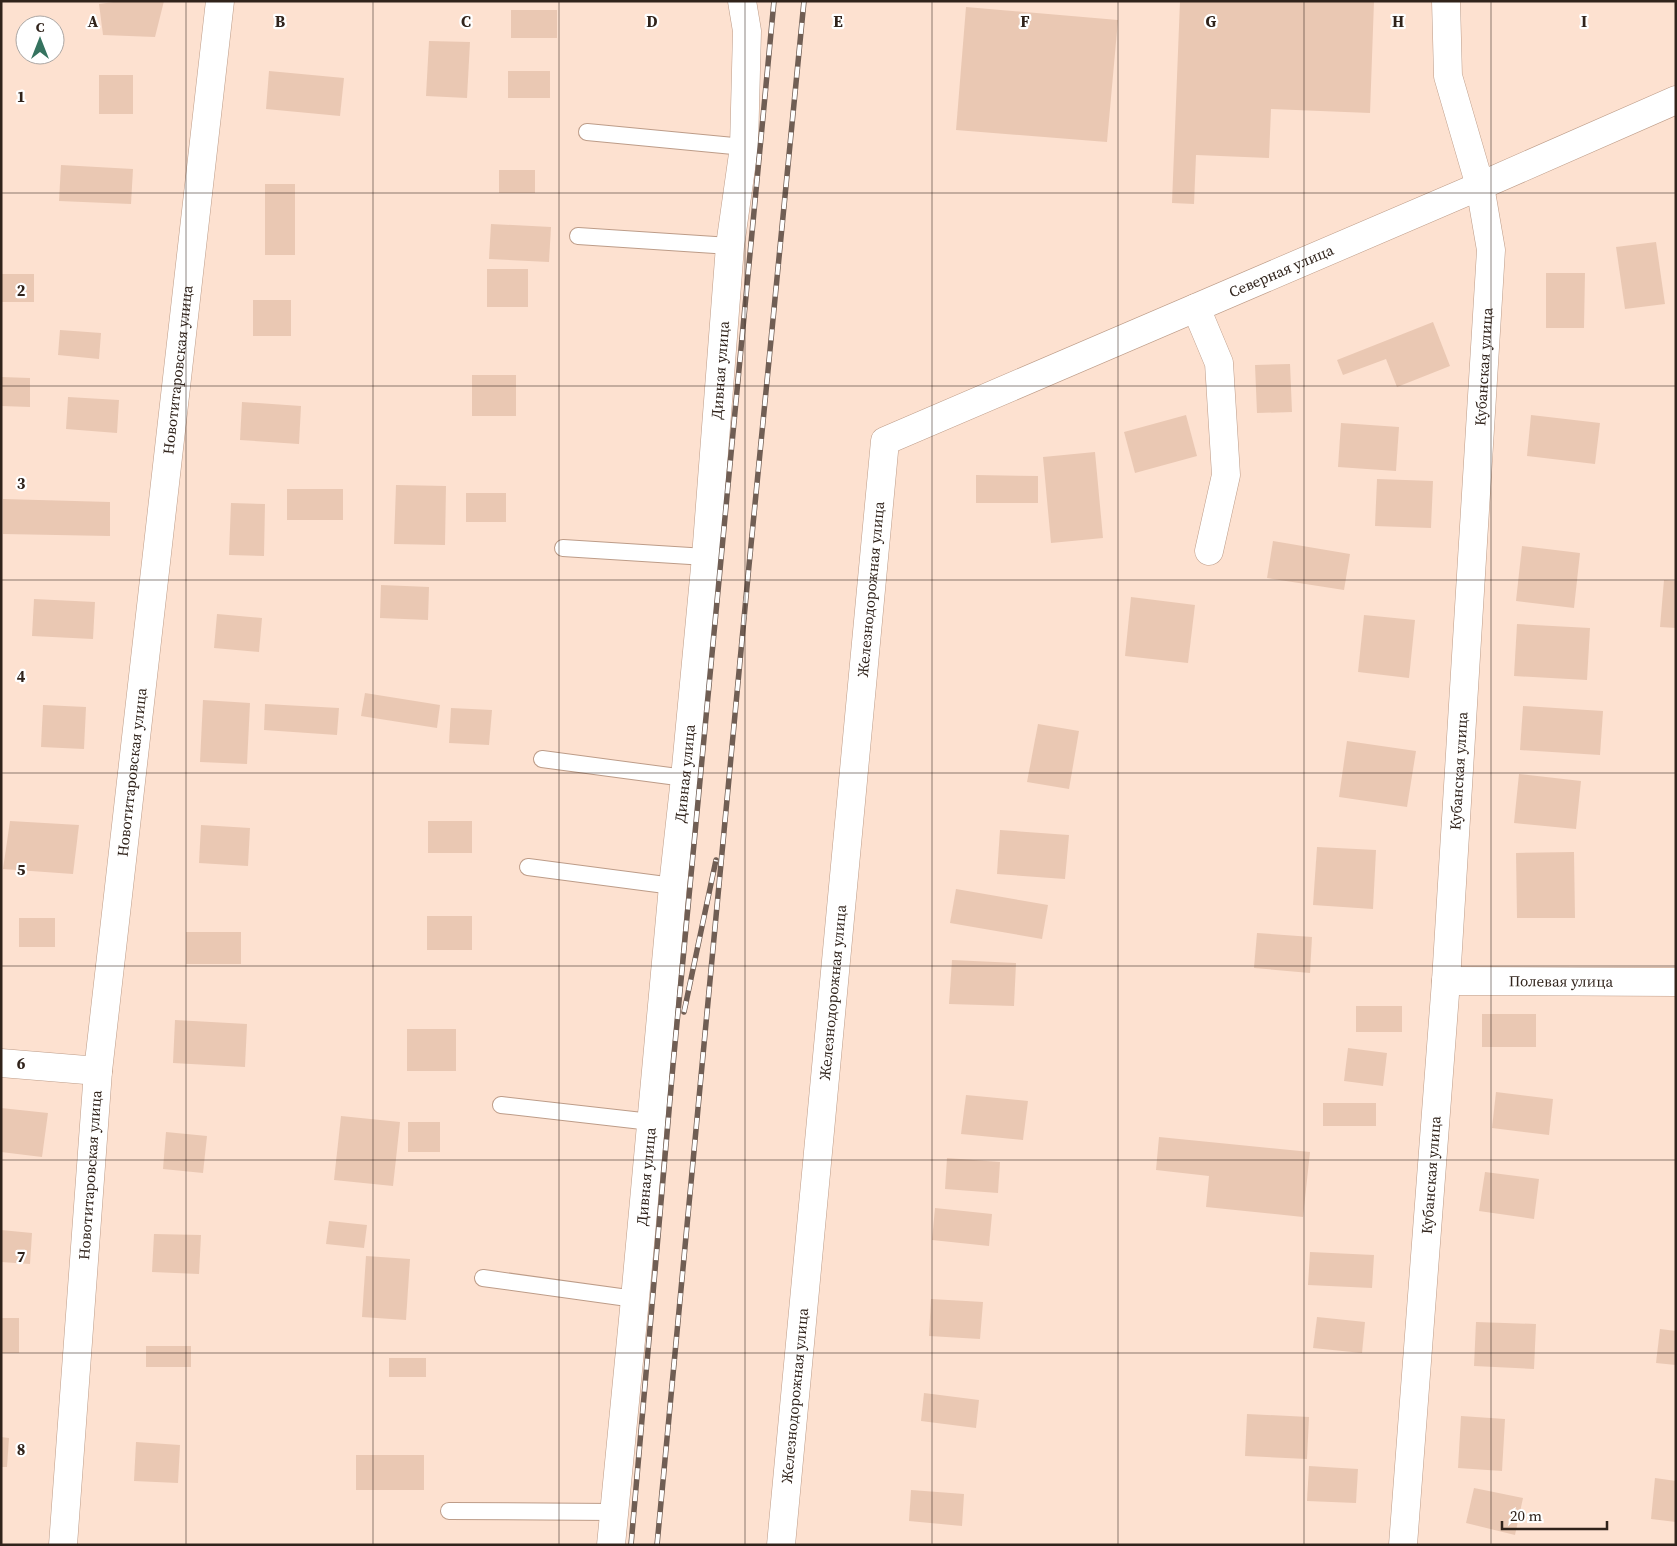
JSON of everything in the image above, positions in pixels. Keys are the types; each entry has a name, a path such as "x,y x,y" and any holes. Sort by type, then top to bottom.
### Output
{"street":[{"name":"Новотитаровская улица","path":"63,1545 98,1071 220,1"},
{"name":"Дивная улица","path":"611,1545 672,886 685,778 706,557 730,246 744,147 747,31 742,1"},
{"name":"Кубанская улица","path":"1403,1545 1446,981 1491,250 1480,186 1448,76 1446,1"},
{"name":"Северная улица","path":"885,441 1676,100"},
{"path":"1196,308 1219,363 1226,475 1209,551"},
{"name":"Железнодорожная улица","path":"781,1545 885,441"},
{"name":"Полевая улица","path":"1446,981 1676,982"},
{"path":"1,1063 98,1071"}],"lane":[{"path":"587,132 744,147"},
{"path":"578,236 730,246"},
{"path":"563,548 706,557"},
{"path":"542,759 685,778"},
{"path":"528,867 672,886"},
{"path":"501,1105 651,1122"},
{"path":"483,1278 635,1298"},
{"path":"448,1511 614,1512"}],"building":[{"path":"121,1 164,1 155,37 103,35 99,4"},
{"path":"1180,1 1374,1 1370,113 1271,109 1269,158 1196,155 1194,204 1172,203"},
{"path":"966,7 1118,20 1107,142 956,130"},
{"path":"511,10 557,10 557,38 511,38"},
{"path":"429,41 470,42 467,98 426,96"},
{"path":"269,71 344,78 340,116 266,109"},
{"path":"508,71 550,71 550,98 508,98"},
{"path":"99,75 133,75 133,114 99,114"},
{"path":"61,165 133,169 131,204 59,201"},
{"path":"499,170 535,170 535,193 499,193"},
{"path":"265,184 295,184 295,255 265,255"},
{"path":"491,224 551,227 549,262 489,259"},
{"path":"1656,242 1665,304 1625,309 1616,247"},
{"path":"487,269 528,269 528,307 487,307"},
{"path":"1546,273 1585,273 1584,328 1546,328"},
{"path":"1,274 34,274 34,302 1,302"},
{"path":"253,300 291,300 291,336 253,336"},
{"path":"1433,322 1450,366 1397,387 1386,359 1343,375 1337,360"},
{"path":"60,330 101,333 99,359 58,355"},
{"path":"1290,364 1292,412 1257,413 1255,365"},
{"path":"472,375 516,375 516,416 472,416"},
{"path":"1,377 30,378 30,407 1,406"},
{"path":"68,397 119,400 117,433 66,429"},
{"path":"242,402 301,406 299,444 240,440"},
{"path":"1186,415 1197,456 1135,473 1124,432"},
{"path":"1531,415 1600,423 1595,464 1527,456"},
{"path":"1341,423 1399,427 1396,471 1338,467"},
{"path":"1095,452 1103,538 1051,543 1043,457"},
{"path":"976,475 1038,476 1038,503 976,503"},
{"path":"1377,479 1433,481 1431,528 1375,526"},
{"path":"396,485 446,486 445,545 394,544"},
{"path":"287,489 343,489 343,520 287,520"},
{"path":"466,493 506,493 506,522 466,522"},
{"path":"3,499 110,502 110,536 3,534"},
{"path":"231,503 265,504 264,556 229,555"},
{"path":"1273,541 1350,554 1344,590 1267,578"},
{"path":"1522,546 1580,553 1574,608 1516,601"},
{"path":"1664,580 1676,581 1676,628 1660,627"},
{"path":"381,585 429,587 428,620 380,618"},
{"path":"1131,597 1195,605 1188,663 1125,656"},
{"path":"34,599 95,602 93,639 32,636"},
{"path":"217,614 262,618 259,652 214,648"},
{"path":"1364,615 1415,620 1409,678 1358,672"},
{"path":"1517,624 1590,628 1587,680 1514,676"},
{"path":"365,693 440,705 437,728 361,716"},
{"path":"203,700 250,703 247,764 200,762"},
{"path":"265,704 339,708 337,735 264,730"},
{"path":"43,705 86,707 84,749 41,747"},
{"path":"1523,706 1603,711 1600,755 1520,750"},
{"path":"451,708 492,710 489,745 449,743"},
{"path":"1038,724 1079,731 1069,789 1027,782"},
{"path":"1347,741 1416,751 1407,807 1339,797"},
{"path":"1519,774 1581,781 1576,829 1514,823"},
{"path":"10,821 79,825 73,874 3,869"},
{"path":"428,821 472,821 472,853 428,853"},
{"path":"201,825 250,828 248,866 199,863"},
{"path":"1000,830 1069,835 1065,879 997,874"},
{"path":"1317,847 1376,850 1373,909 1313,905"},
{"path":"1574,852 1575,918 1517,918 1516,853"},
{"path":"956,889 1048,905 1042,939 950,923"},
{"path":"427,916 472,916 472,950 427,950"},
{"path":"19,918 55,918 55,947 19,947"},
{"path":"186,932 241,932 241,964 186,964"},
{"path":"1257,933 1312,937 1310,973 1254,968"},
{"path":"952,960 1016,963 1014,1006 949,1004"},
{"path":"1356,1006 1402,1006 1402,1032 1356,1032"},
{"path":"1482,1014 1536,1014 1536,1047 1482,1047"},
{"path":"175,1020 247,1024 245,1067 173,1063"},
{"path":"407,1029 456,1029 456,1071 407,1071"},
{"path":"1348,1048 1387,1053 1383,1086 1344,1081"},
{"path":"1496,1092 1553,1099 1549,1135 1492,1128"},
{"path":"966,1095 1028,1101 1023,1140 961,1134"},
{"path":"1323,1103 1376,1103 1376,1126 1323,1126"},
{"path":"1,1108 48,1113 42,1157 1,1152"},
{"path":"341,1116 400,1122 393,1186 334,1180"},
{"path":"408,1122 440,1122 440,1152 408,1152"},
{"path":"166,1132 207,1136 203,1173 163,1169"},
{"path":"1159,1137 1310,1152 1303,1217 1206,1207 1209,1176 1156,1170"},
{"path":"947,1158 1000,1162 998,1193 945,1189"},
{"path":"1485,1172 1539,1179 1534,1219 1479,1211"},
{"path":"935,1208 992,1214 989,1246 932,1240"},
{"path":"329,1221 367,1225 364,1248 326,1244"},
{"path":"1,1230 32,1233 30,1264 1,1262"},
{"path":"154,1234 201,1235 199,1274 152,1272"},
{"path":"1310,1252 1374,1255 1372,1288 1308,1285"},
{"path":"366,1256 410,1259 406,1320 362,1317"},
{"path":"931,1299 983,1302 980,1339 929,1336"},
{"path":"1317,1317 1365,1322 1362,1353 1313,1348"},
{"path":"1,1318 19,1318 19,1353 1,1353"},
{"path":"1476,1322 1536,1324 1534,1369 1474,1366"},
{"path":"1660,1329 1676,1331 1676,1365 1656,1363"},
{"path":"146,1346 191,1346 191,1367 146,1367"},
{"path":"389,1358 426,1358 426,1377 389,1377"},
{"path":"924,1393 979,1400 976,1428 921,1421"},
{"path":"1247,1414 1309,1417 1307,1459 1245,1456"},
{"path":"1461,1416 1505,1419 1502,1471 1458,1468"},
{"path":"1,1437 9,1438 7,1467 1,1467"},
{"path":"136,1442 180,1445 178,1483 134,1481"},
{"path":"356,1455 424,1455 424,1490 356,1490"},
{"path":"1309,1466 1358,1469 1356,1503 1307,1501"},
{"path":"1655,1478 1676,1481 1676,1522 1651,1519"},
{"path":"1474,1488 1523,1498 1515,1535 1466,1523"},
{"path":"911,1490 964,1494 962,1526 909,1521"}],"railway":[{"path":"631,1545 673,1065 774,1"},
{"path":"657,1545 804,1"},
{"path":"684,1012 716,860"}]}
